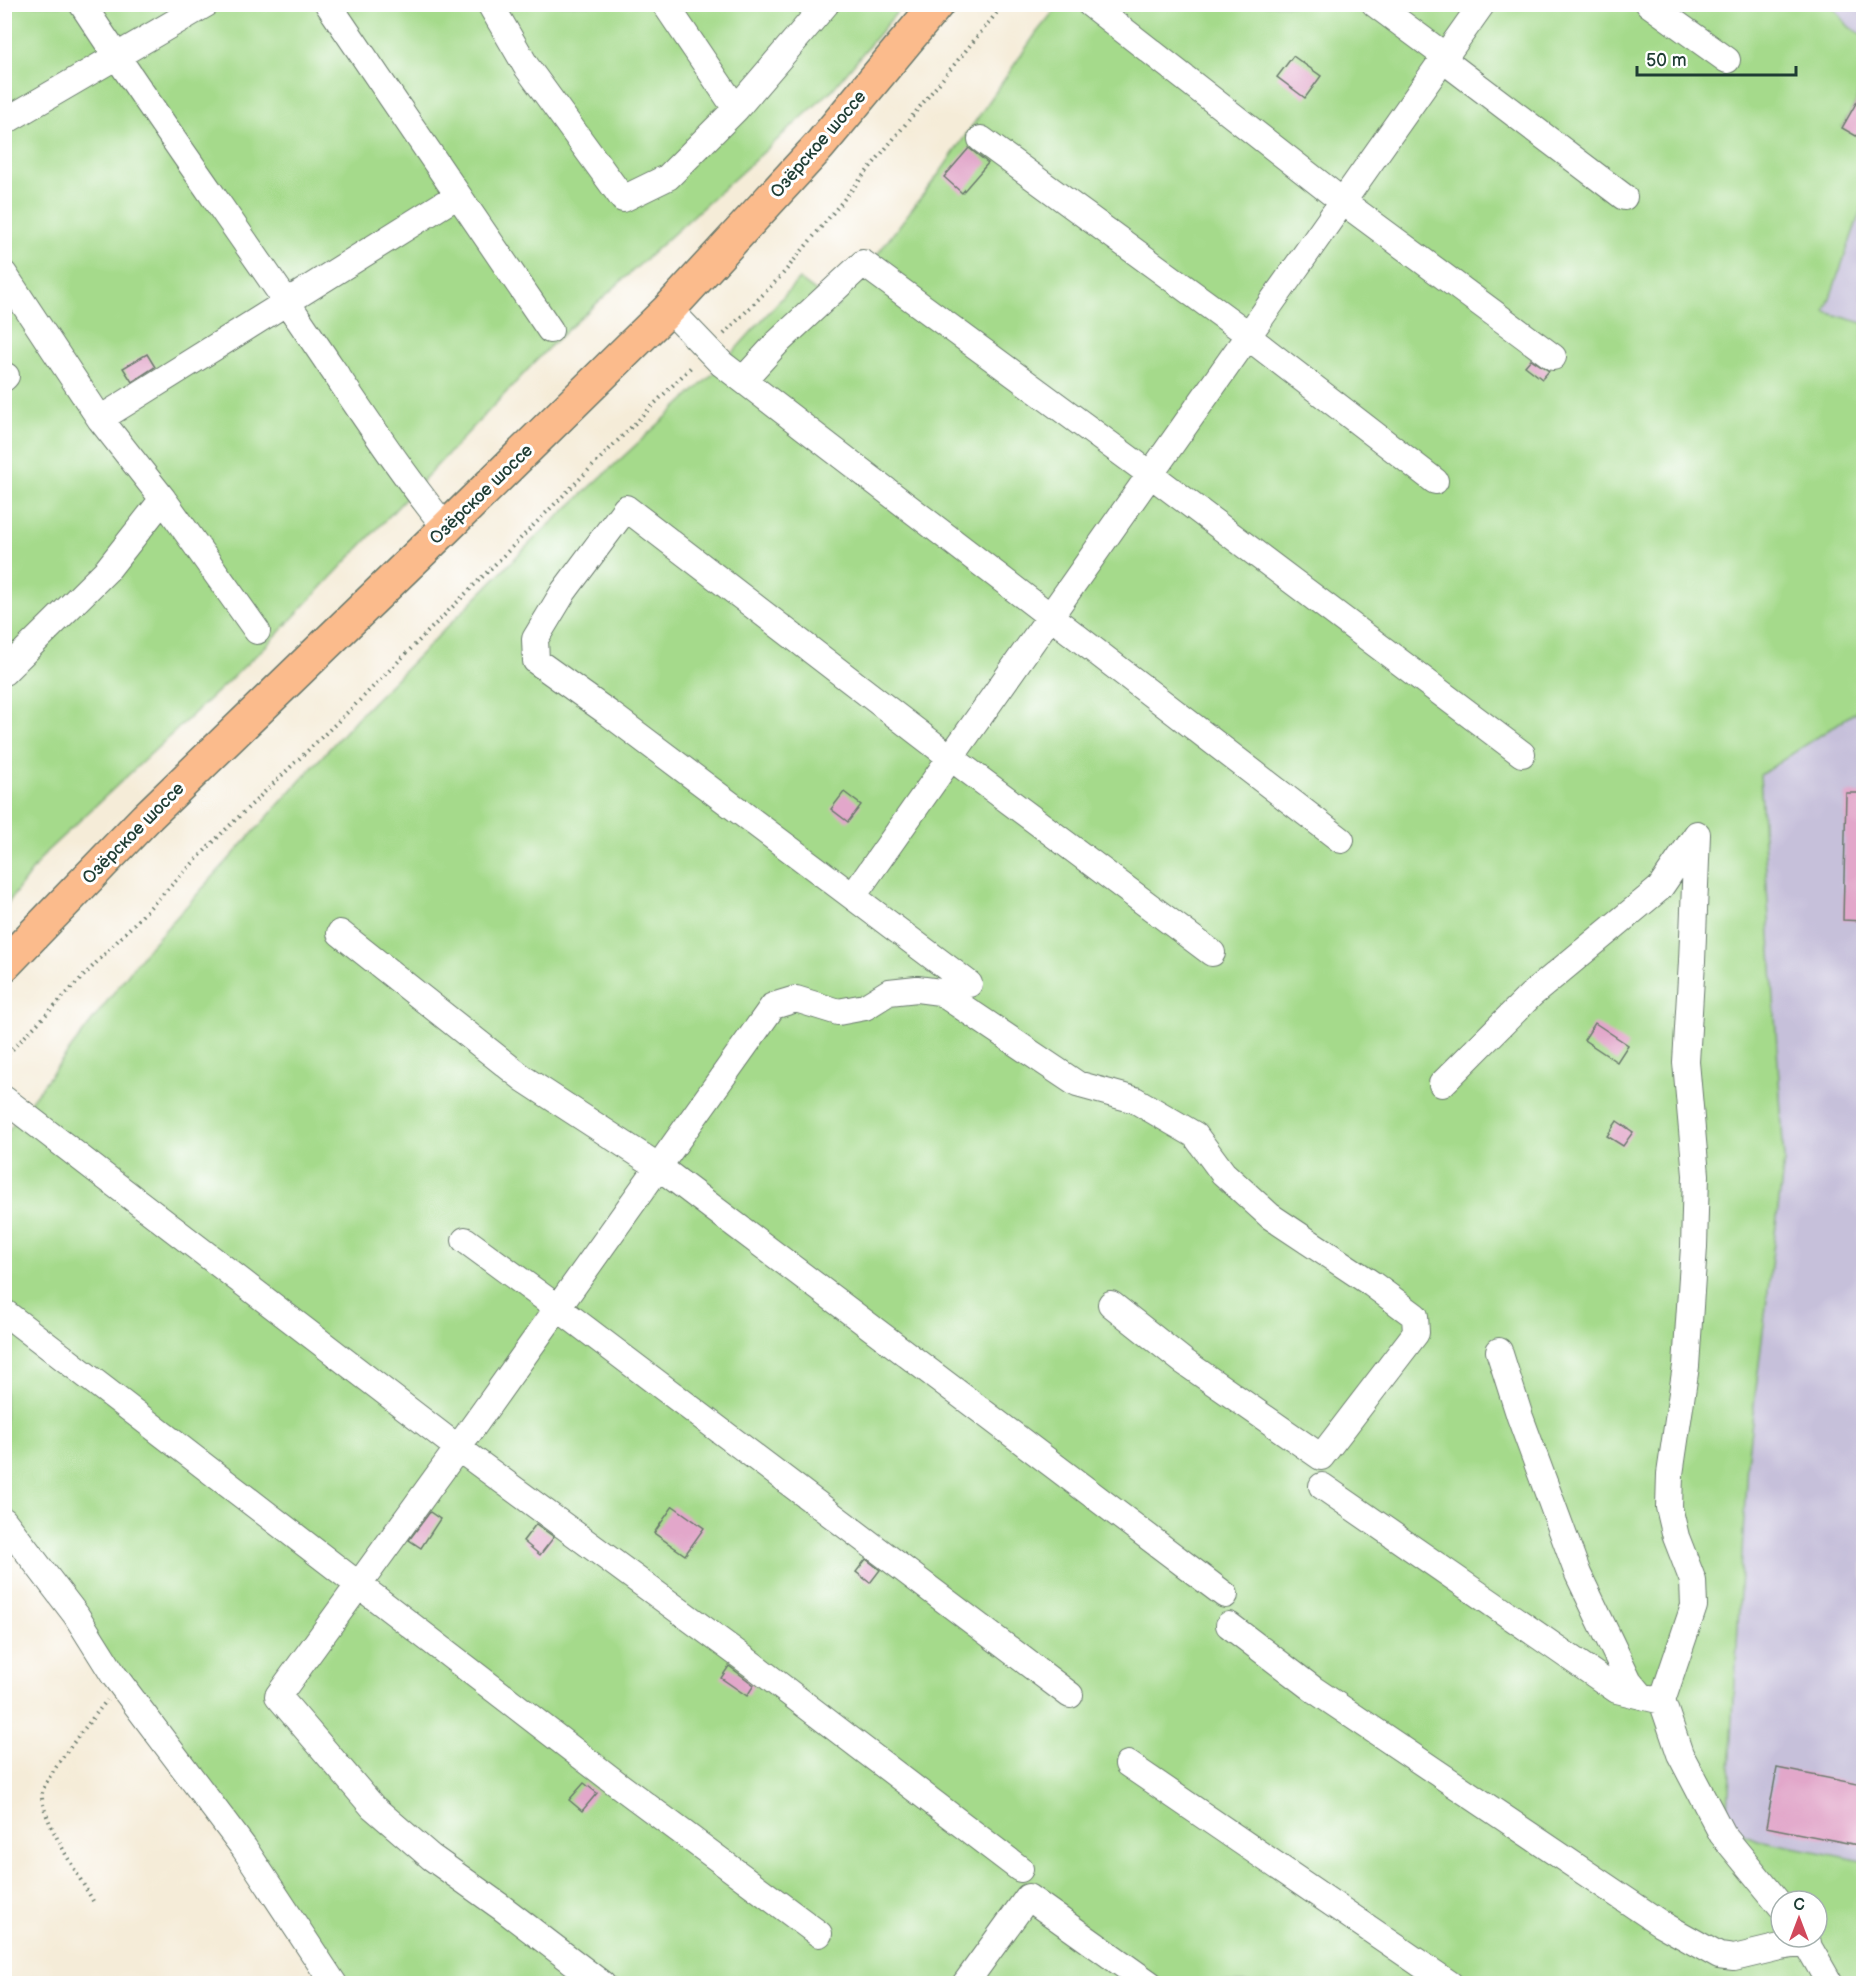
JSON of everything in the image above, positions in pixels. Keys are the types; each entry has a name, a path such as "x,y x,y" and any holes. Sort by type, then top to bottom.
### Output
{"main road":[{"name":"Озёрское шоссе","path":"4,965 146,818 669,309 820,145 937,4"}],"street":[{"path":"82,4 152,111 287,302 414,489 446,528"},
{"path":"4,122 206,4"},
{"path":"328,4 550,330"},
{"path":"490,4 526,66 623,200 668,177 736,109 826,4"},
{"path":"664,4 736,109"},
{"path":"1090,4 1342,201 1553,357"},
{"path":"1375,4 1445,56 1450,65 1624,197"},
{"path":"853,896 1482,4"},
{"path":"1649,4 1726,60"},
{"path":"981,139 1241,329 1247,336 1435,481"},
{"path":"100,419 458,195"},
{"path":"743,380 777,343 863,263 1150,474 1522,754"},
{"path":"4,274 100,419 163,499 257,631"},
{"path":"669,309 722,364 1341,840"},
{"path":"4,672 107,570 163,499"},
{"path":"969,984 536,660 535,639 564,591 626,508 950,757 1212,953"},
{"path":"1442,1084 1531,995 1660,888 1696,834 1686,1062 1696,1175 1695,1247 1686,1366 1670,1474 1670,1506 1676,1537 1693,1581 1694,1606 1651,1698"},
{"path":"340,933 524,1079 659,1167 1225,1595"},
{"path":"602,1983 431,1857 373,1807 278,1696 773,1006 796,999 838,1012 865,1007 889,992 916,990 939,992 1077,1084 1135,1100 1195,1135 1223,1173 1270,1216 1372,1284 1415,1316 1416,1333 1321,1457 1183,1361 1111,1304"},
{"path":"4,1099 458,1448 753,1665 1020,1869"},
{"path":"465,1240 1070,1695"},
{"path":"4,1312 616,1784 819,1934"},
{"path":"1499,1351 1520,1417 1578,1574 1629,1682 1651,1698 1722,1834 1769,1891"},
{"path":"1322,1486 1617,1690 1651,1698"},
{"path":"4,1521 76,1615 113,1674 244,1848 334,1983"},
{"path":"1229,1625 1313,1689 1660,1923 1719,1956 1734,1958 1772,1949"},
{"path":"1128,1764 1450,1983"},
{"path":"965,1983 1028,1898 1150,1983"},
{"path":"1811,1949 1830,1983"}],"path":[{"path":"4,1058 223,832 352,708 782,275 1004,4"},
{"path":"93,1901 47,1818 42,1794 50,1776 110,1696 113,1674"}],"shaded area":[{"path":"1831,5 1863,5 1863,35 1849,27"},
{"path":"1863,204 1863,323 1825,313"},
{"path":"1863,707 1863,1861 1758,1840 1727,1827 1747,1462 1784,1160 1760,775"}],"green space":[{"path":"1831,4 1849,27 1863,35 1863,64 1856,103 1842,127 1860,138 1863,133 1863,204 1825,312 1863,323 1863,707 1760,775 1784,1160 1747,1462 1727,1827 1758,1840 1863,1861 1863,1983 334,1983 5,1521 4,1136 144,953 357,718 535,538 715,372 799,279 837,307 941,171 1037,32 1059,5"},
{"path":"5,5 903,5 832,90 552,344 268,644 46,852 5,907"}],"building":[{"path":"1293,56 1321,76 1305,98 1277,77"},
{"path":"1863,91 1863,140 1842,128"},
{"path":"969,148 988,163 962,193 944,177"},
{"path":"147,354 155,367 132,382 123,368"},
{"path":"1531,359 1549,371 1542,379 1525,366"},
{"path":"844,792 861,805 848,822 831,809"},
{"path":"1846,793 1863,793 1863,921 1843,920"},
{"path":"1595,1023 1628,1045 1617,1062 1584,1040"},
{"path":"1617,1121 1633,1132 1623,1146 1607,1136"},
{"path":"673,1506 704,1528 685,1555 654,1533"},
{"path":"430,1512 440,1519 421,1548 409,1540"},
{"path":"536,1524 554,1537 540,1555 523,1541"},
{"path":"866,1559 880,1570 870,1583 856,1572"},
{"path":"729,1666 754,1685 747,1696 721,1678"},
{"path":"1777,1768 1863,1785 1863,1846 1766,1827"},
{"path":"584,1783 597,1793 582,1811 569,1800"}]}
